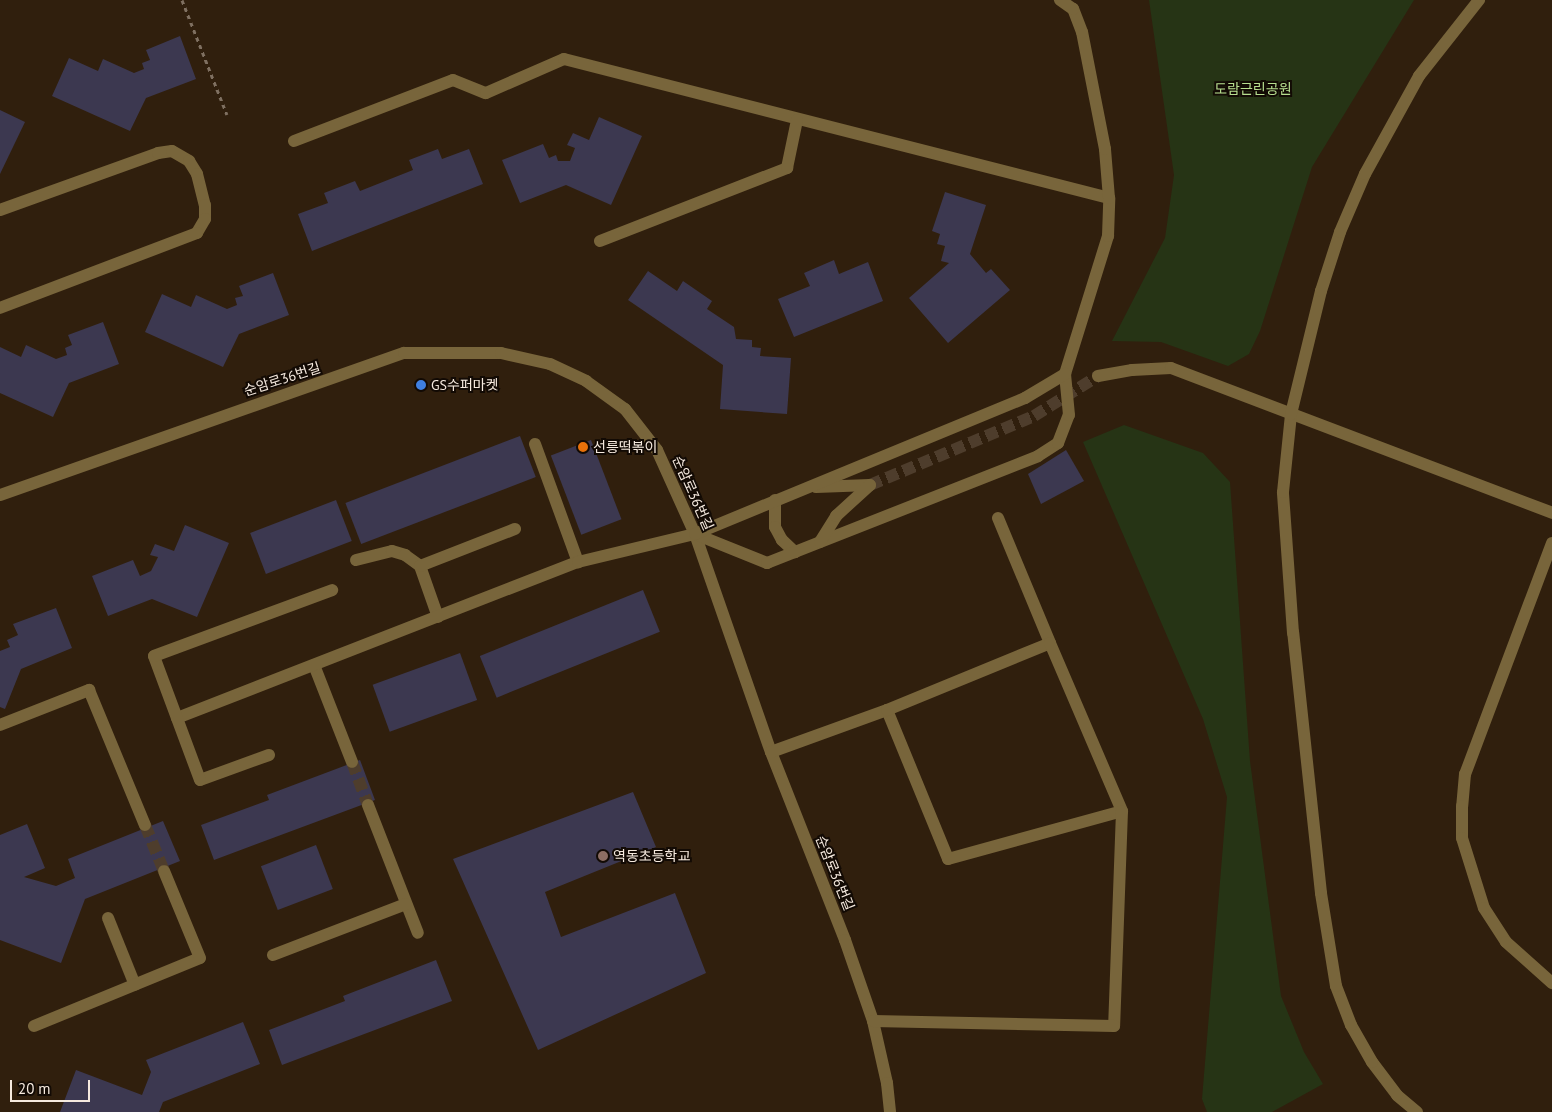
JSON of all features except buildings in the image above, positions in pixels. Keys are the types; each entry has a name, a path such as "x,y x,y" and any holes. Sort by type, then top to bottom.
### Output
{"street":[{"path":"695,534 767,563 1038,456 1058,443 1069,415 1065,374 1108,236 1109,198 1105,149 1082,32 1074,9 1060,0"},
{"path":"1417,1112 1397,1095 1351,1025 1336,986 1329,946 1293,633 1283,492 1291,414 1321,290 1340,232 1365,174 1420,76 1479,0"},
{"path":"294,141 453,80 486,93 564,59 797,120 1109,198"},
{"path":"600,242 787,168 797,120"},
{"path":"0,210 158,153 172,151 189,161 197,174 206,205 205,219 197,233 0,308"},
{"name":"순암로36번길","path":"0,495 404,353 501,353 550,364 586,381 625,408 657,450 695,534 771,752 845,940 874,1022 890,1112"},
{"path":"1098,376 1132,370 1171,368 1552,513"},
{"path":"177,718 578,562 695,534 1025,398 1065,374"},
{"path":"534,444 578,562"},
{"path":"806,488 870,485 836,516 820,542"},
{"path":"775,500 775,527 782,540 795,552"},
{"path":"874,1022 1114,1026 1122,811 998,518"},
{"path":"420,566 515,530"},
{"path":"1552,543 1465,774 1462,838 1484,908 1506,942 1552,983"},
{"path":"356,560 392,551 405,555 420,566 438,617"},
{"path":"269,755 200,780 154,656 332,590"},
{"path":"771,752 887,710 1050,643"},
{"path":"314,665 352,762"},
{"path":"0,725 89,690 144,825"},
{"path":"887,710 948,859 1122,811"},
{"path":"368,805 418,934"},
{"path":"34,1026 200,958 164,872"},
{"path":"273,955 406,904"},
{"path":"108,918 135,985"}],"path":[{"path":"182,0 227,115"}],"green space":[{"name":"도람근린공원","path":"1149,0 1414,0 1312,167 1260,331 1249,354 1228,366 1161,342 1112,341 1165,238 1174,175"},
{"path":"1124,425 1203,453 1230,482 1250,761 1281,996 1304,1052 1323,1084 1272,1112 1207,1112 1202,1099 1227,797 1203,719 1083,442"}],"tunnel":[{"path":"870,485 1034,416 1098,376"},
{"path":"352,762 368,805"},
{"path":"145,825 164,871"}],"place":[{"name":"GS수퍼마켓","path":"421,385"},
{"name":"선릉떡볶이","path":"583,447"},
{"name":"역동초등학교","path":"603,856"}]}
